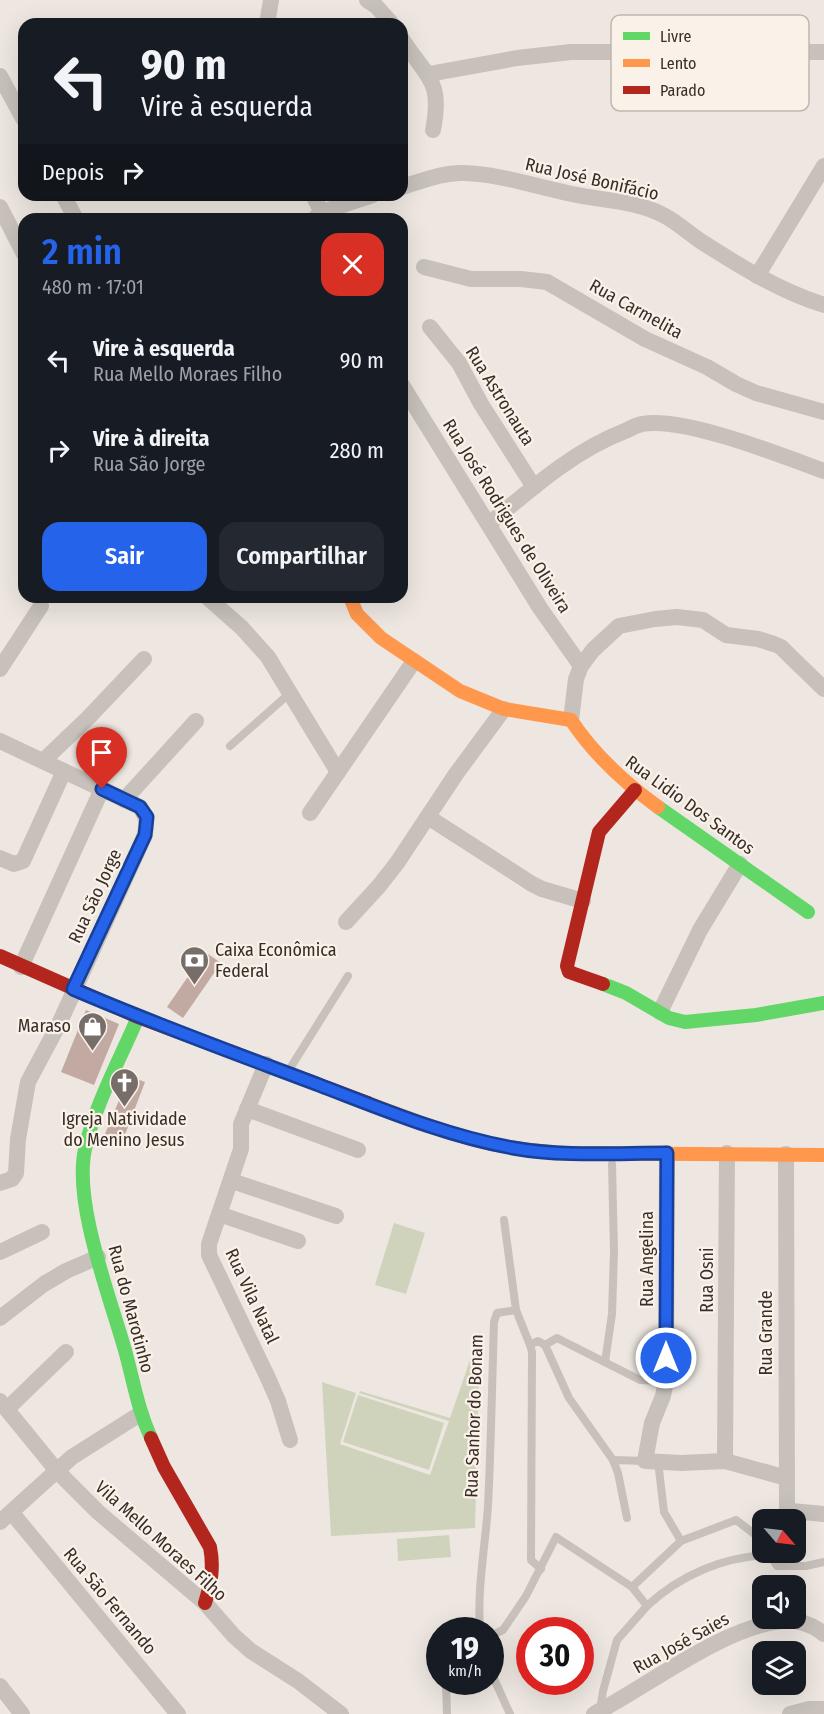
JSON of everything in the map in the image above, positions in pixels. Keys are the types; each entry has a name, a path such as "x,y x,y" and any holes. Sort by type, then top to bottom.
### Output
{"street":[{"path":"268,18 271,0"},
{"path":"367,0 387,18"},
{"path":"408,48 429,74 435,89 436,111 433,130"},
{"path":"429,74 517,58 571,52 611,52"},
{"path":"0,76 18,109"},
{"path":"757,276 824,166"},
{"name":"Rua José Bonifácio","path":"408,185 447,174 463,172 483,174 575,195 640,206 668,217 757,276 788,292 824,305"},
{"path":"330,213 359,201"},
{"path":"0,207 18,242"},
{"name":"Rua Carmelita","path":"424,267 471,279 520,279 547,282 628,329 736,384 756,393 824,411"},
{"name":"Rua Astronauta","path":"429,327 459,363 481,404 534,487"},
{"name":"Rua José Rodrigues de Oliveira","path":"408,396 540,608 581,666"},
{"path":"489,524 579,454 609,437 642,424 671,425 697,430 824,471"},
{"path":"214,603 242,628 268,657 339,772"},
{"path":"352,603 357,614 367,626 414,662 460,692 504,710 571,720 574,692 581,666 593,650 619,626 655,619 676,617 703,620 726,634 774,644 781,647 820,679"},
{"path":"0,669 41,606"},
{"path":"43,761 144,659"},
{"path":"310,813 414,662"},
{"path":"346,922 380,886 456,774 504,710"},
{"name":"Rua Lidio Dos Santos","path":"571,720 585,743 635,790 808,912"},
{"path":"0,741 124,800 196,721"},
{"path":"0,858 14,864 23,861 64,771"},
{"path":"21,967 102,789"},
{"path":"635,790 599,832 567,970 574,975 626,993 669,1018 685,1022 756,1015 824,1003"},
{"name":"Rua São Jorge","path":"7,1180 16,1173 22,1112 28,1082 59,1024 145,835 147,817 140,807 124,800"},
{"path":"428,817 532,884 583,901"},
{"path":"660,1012 699,930 740,864"},
{"path":"0,956 138,1017 415,1121 479,1141 514,1148 612,1159 667,1153 824,1155"},
{"name":"Rua do Marotinho","path":"138,1017 102,1101 85,1150 82,1166 84,1191 98,1257 127,1357 140,1414 164,1467 210,1547 213,1562 206,1604"},
{"name":"Rua Vila Natal","path":"266,1064 240,1130 241,1149 209,1245 211,1261 268,1378 290,1440"},
{"path":"247,1109 358,1150"},
{"name":"Rua Angelina","path":"652,1461 652,1423 663,1396 666,1381 667,1153"},
{"name":"Rua Osni","path":"725,1461 727,1153"},
{"name":"Rua Grande","path":"786,1154 786,1509"},
{"path":"232,1181 336,1216"},
{"path":"219,1214 298,1241"},
{"path":"0,1252 42,1232"},
{"path":"0,1318 44,1284 98,1257"},
{"path":"3,1405 66,1352"},
{"name":"Vila Mello Moraes Filho","path":"3,1405 57,1471 118,1531 206,1604 234,1636 252,1652 298,1681 341,1714"},
{"path":"6,1517 57,1471 89,1446 140,1414"},
{"path":"652,1461 681,1463 725,1461 787,1478"},
{"path":"806,1514 824,1514"},
{"name":"Rua São Fernando","path":"6,1517 178,1714"},
{"name":"Rua José Saies","path":"597,1712 701,1652 745,1630 781,1621 799,1621 824,1634"},
{"path":"0,1686 22,1714"},
{"path":"790,1714 809,1709 824,1710"}],"lane":[{"path":"230,746 291,693"},
{"path":"288,1073 348,976"},
{"name":"Rua Angelina","path":"605,1362 612,1314 614,1252 612,1159"},
{"path":"504,1220 516,1310 532,1352 531,1560 541,1569"},
{"name":"Rua Sanhor do Bonam","path":"480,1617 480,1582 490,1459 494,1322 497,1313 516,1310"},
{"path":"545,1345 557,1338 640,1380 666,1381"},
{"path":"530,1345 538,1341 545,1345 569,1398 613,1460 618,1473 627,1518"},
{"path":"613,1460 652,1461 663,1512 681,1541"},
{"path":"632,1587 681,1541 736,1520 752,1530"},
{"path":"504,1628 541,1569 556,1537 632,1587 647,1606"},
{"path":"597,1712 616,1640 663,1592 719,1562 750,1556 770,1555 777,1566 806,1566 824,1562"},
{"path":"446,1695 447,1714"},
{"path":"501,1695 510,1714"}],"green space":[{"path":"394,1223 425,1233 406,1294 375,1285"},
{"path":"480,1331 475,1528 331,1536 322,1382 356,1393 340,1444 430,1475 449,1421 359,1393 360,1391 450,1418"},
{"path":"358,1395 444,1423 429,1470 343,1442"},
{"path":"449,1535 451,1557 398,1561 397,1539"}],"building":[{"name":"Caixa Econômica Federal","path":"205,952 221,963 183,1018 167,1007"},
{"path":"86,1010 119,1024 94,1085 61,1072"},
{"name":"Igreja Natividade do Menino Jesus","path":"129,1076 145,1082 123,1140 105,1134"}],"traffic: fast":[{"path":"658,807 808,912"},
{"path":"603,984 626,993 669,1018 685,1022 756,1015 824,1003"},
{"path":"138,1017 95,1116 85,1149 83,1171 84,1196 95,1252 126,1354 139,1407 151,1438"}],"traffic: slow":[{"path":"352,603 357,614 381,638 460,691 504,709 571,720 611,768 658,807"},
{"path":"368,1103 465,1137 528,1150 558,1153 824,1155"}],"traffic: jam":[{"path":"603,984 569,972 567,966 599,832 635,790"},
{"path":"0,956 138,1017 368,1103"},
{"path":"151,1438 164,1467 210,1547 211,1575 205,1603"}],"place":[{"name":"Caixa Econômica Federal","path":"194,986"},
{"name":"Maraso","path":"92,1052"},
{"name":"Igreja Natividade do Menino Jesus","path":"124,1108"}],"route":[{"path":"102,789 140,807 147,817 147,822 145,835 73,989 138,1017 415,1121 479,1141 558,1153 667,1153 666,1358"}]}
